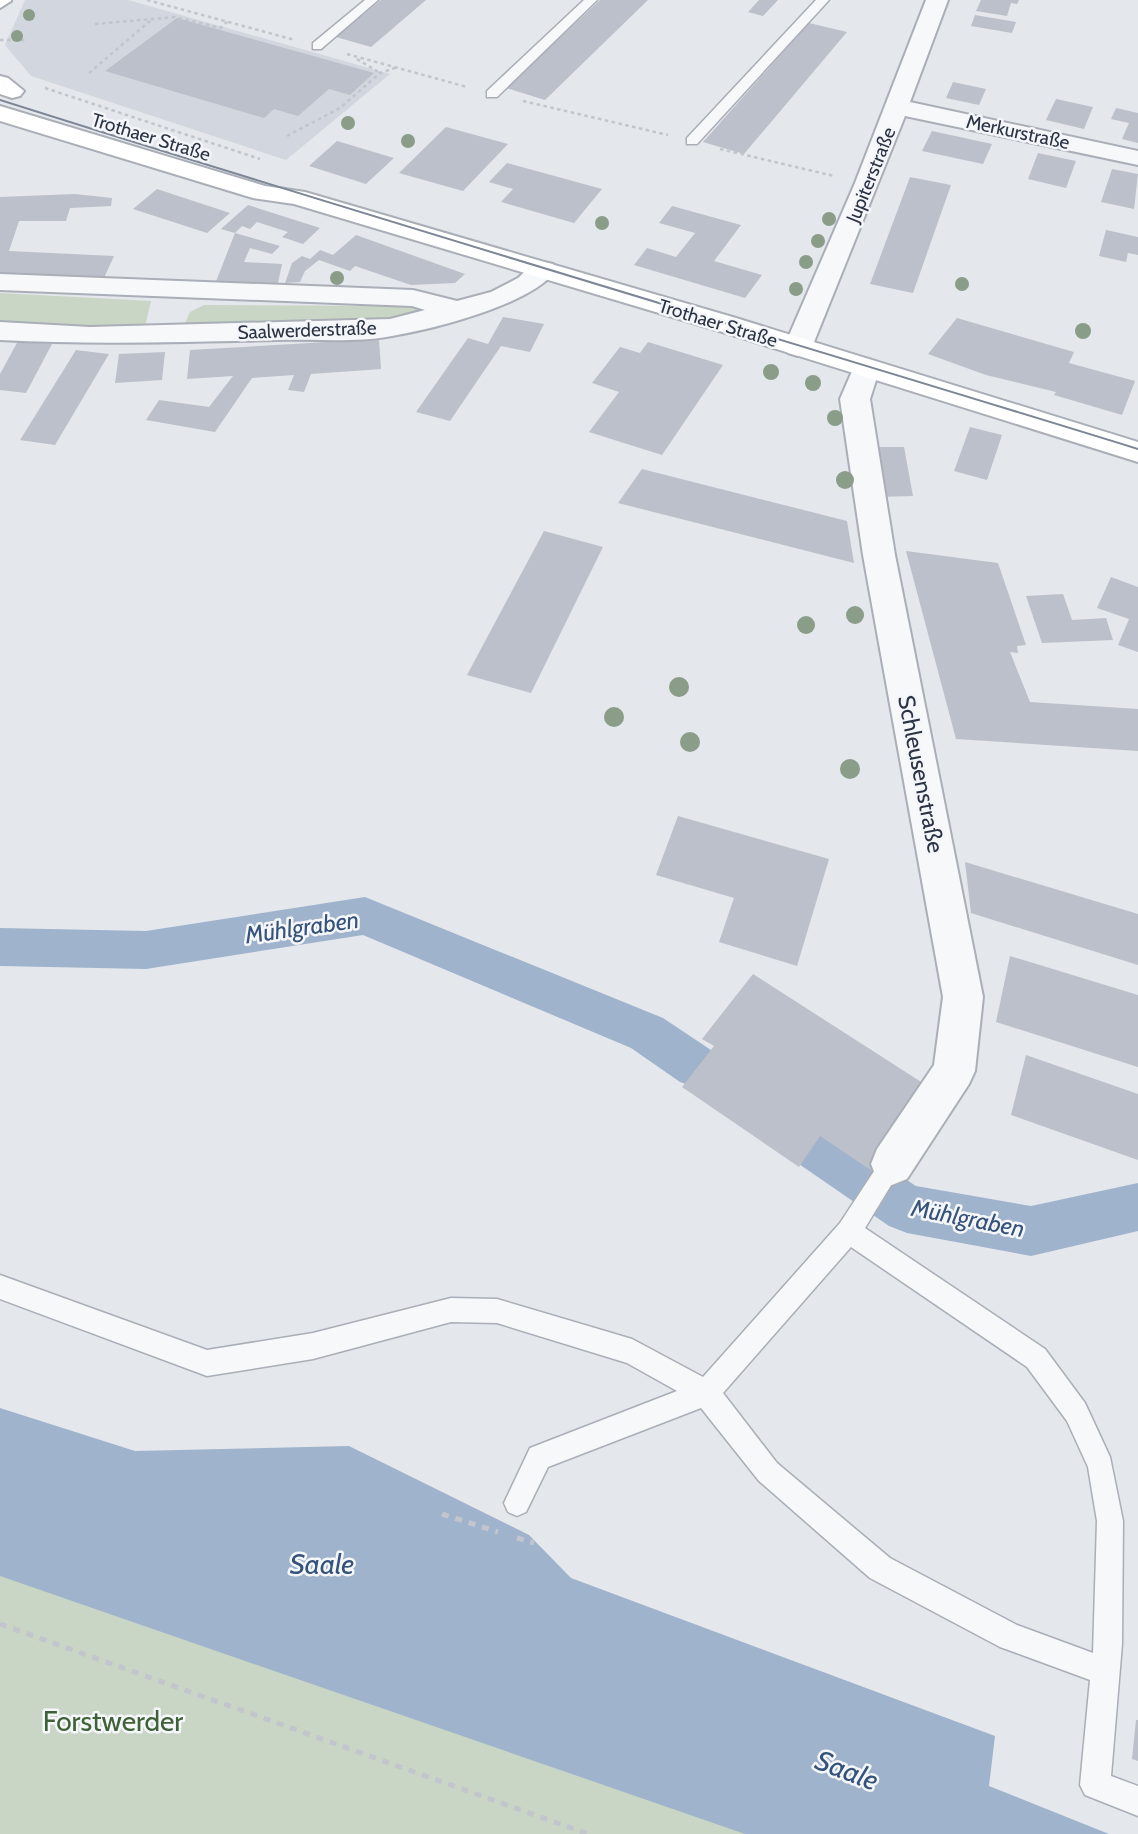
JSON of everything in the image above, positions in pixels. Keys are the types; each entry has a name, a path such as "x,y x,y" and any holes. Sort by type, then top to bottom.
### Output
{"main road":[{"name":"Trothaer Straße","path":"3,94 220,158 267,178 296,197 1138,452"}],"street":[{"name":"Jupiterstraße","path":"798,347 898,107 929,2"},
{"name":"Merkurstraße","path":"898,107 1138,158"},
{"name":"Saalwerderstraße","path":"0,331 90,336 391,328 501,298 528,284 543,270"},
{"name":"Saalwerderstraße","path":"0,282 413,298 459,311"},
{"path":"153,334 169,290"},
{"name":"Schleusenstraße","path":"866,369 855,399 879,555 963,997 954,1071 892,1164"}],"lane":[{"path":"317,46 372,0"},
{"path":"492,94 591,0"},
{"path":"692,141 823,0"},
{"path":"517,1503 540,1457 706,1393 849,1231 892,1164"},
{"path":"849,1231 1036,1358 1076,1412 1101,1466 1110,1521 1108,1644 1095,1785 1138,1801"},
{"path":"0,1287 207,1363 313,1346 451,1310 498,1311 632,1352 706,1393 768,1472 880,1568 1010,1637 1104,1671"}],"path":[{"path":"95,24 175,17 220,28 227,21"},
{"path":"89,74 151,19"},
{"path":"0,40 25,40"},
{"path":"350,55 380,73"},
{"path":"287,136 340,108 380,73 396,68"},
{"path":"442,1514 534,1543"},
{"path":"0,1624 588,1834"}],"shaded area":[{"path":"25,0 128,0 390,74 286,160 31,76 5,45"}],"green space":[{"path":"0,293 151,301 145,326 82,328 0,323"},
{"path":"204,305 402,306 428,310 398,320 203,328 185,323 190,312"},
{"name":"Forstwerder","path":"0,1562 763,1834 0,1834"}],"water":[{"name":"Saale","path":"0,1408 135,1451 349,1446 529,1535 571,1578 995,1736 989,1786 1109,1834 745,1834 0,1576"}],"building":[{"path":"381,0 426,0 371,47 336,37"},
{"path":"600,0 648,0 545,100 506,88"},
{"path":"759,0 778,0 763,16 748,12"},
{"path":"981,0 1019,0 1017,4 1011,3 1007,16 976,11"},
{"path":"975,15 1016,22 1012,33 971,26"},
{"path":"177,18 374,73 350,95 329,89 298,116 274,109 264,118 105,71"},
{"path":"809,23 847,32 744,154 703,142"},
{"path":"953,82 986,89 979,105 946,98"},
{"path":"1056,99 1093,107 1084,129 1046,120"},
{"path":"1116,108 1138,113 1138,143 1122,139 1129,123 1111,119"},
{"path":"446,127 508,144 463,191 399,173"},
{"path":"932,131 992,144 983,164 922,151"},
{"path":"337,141 394,158 366,184 309,166"},
{"path":"1038,153 1076,161 1066,188 1028,179"},
{"path":"507,163 602,189 574,223 501,202 513,189 489,182"},
{"path":"1112,169 1138,174 1134,209 1101,202"},
{"path":"910,177 951,185 913,293 870,284"},
{"path":"157,189 230,213 207,233 133,209"},
{"path":"75,194 112,198 111,206 70,208 66,221 19,221 9,251 114,256 103,280 0,275 0,197"},
{"path":"248,205 320,228 303,244 282,237 288,232 257,222 250,229 242,226 235,233 221,229"},
{"path":"672,206 741,225 714,261 762,275 745,298 634,265 647,248 676,257 695,233 659,223"},
{"path":"1106,230 1138,237 1138,255 1128,253 1126,262 1099,256"},
{"path":"235,233 280,246 272,254 250,248 244,262 282,264 278,283 215,284"},
{"path":"356,235 465,274 455,283 411,285 355,266 350,271 319,260 305,271 300,282 285,283 292,263 302,256 310,259 320,250 333,255"},
{"path":"503,317 544,324 530,352 501,346 450,421 416,412 468,338 488,344"},
{"path":"957,318 1074,352 1069,363 1135,381 1122,415 1054,395 1056,392 986,375 928,354"},
{"path":"379,339 381,369 311,374 304,392 288,390 294,375 252,378 215,432 146,420 159,400 209,407 233,376 187,379 190,350"},
{"path":"18,341 52,344 26,393 0,390 0,374"},
{"path":"648,342 723,365 662,455 589,432 619,392 592,383 620,347 640,353"},
{"path":"76,350 109,354 55,445 20,440"},
{"path":"165,352 162,380 115,383 119,354"},
{"path":"970,427 1002,435 987,480 954,471"},
{"path":"868,447 904,447 913,496 877,497"},
{"path":"642,469 847,521 854,563 618,503"},
{"path":"544,531 603,547 531,693 467,675"},
{"path":"906,551 998,563 1026,645 1017,646 1018,653 1010,652 1030,702 1138,709 1138,751 956,739"},
{"path":"1111,577 1138,587 1138,652 1118,645 1129,619 1097,608"},
{"path":"1063,594 1072,620 1106,618 1113,640 1042,643 1026,596"},
{"path":"678,816 829,859 797,966 719,942 734,898 656,875"},
{"path":"965,862 1138,914 1138,965 971,913"},
{"path":"1010,956 1138,995 1138,1067 996,1022"},
{"path":"753,974 929,1087 872,1171 820,1136 799,1167 682,1087 714,1046 702,1039"},
{"path":"1026,1055 1138,1094 1138,1160 1011,1115"},
{"path":"1138,1720 1138,1761 1132,1759"}],"waterway":[{"name":"Mühlgraben","path":"0,947 146,950 365,916 647,1033 697,1067"},
{"name":"Mühlgraben","path":"813,1146 907,1209 1031,1231 1138,1207"}],"tram line":[{"path":"0,100 1138,449"}]}
